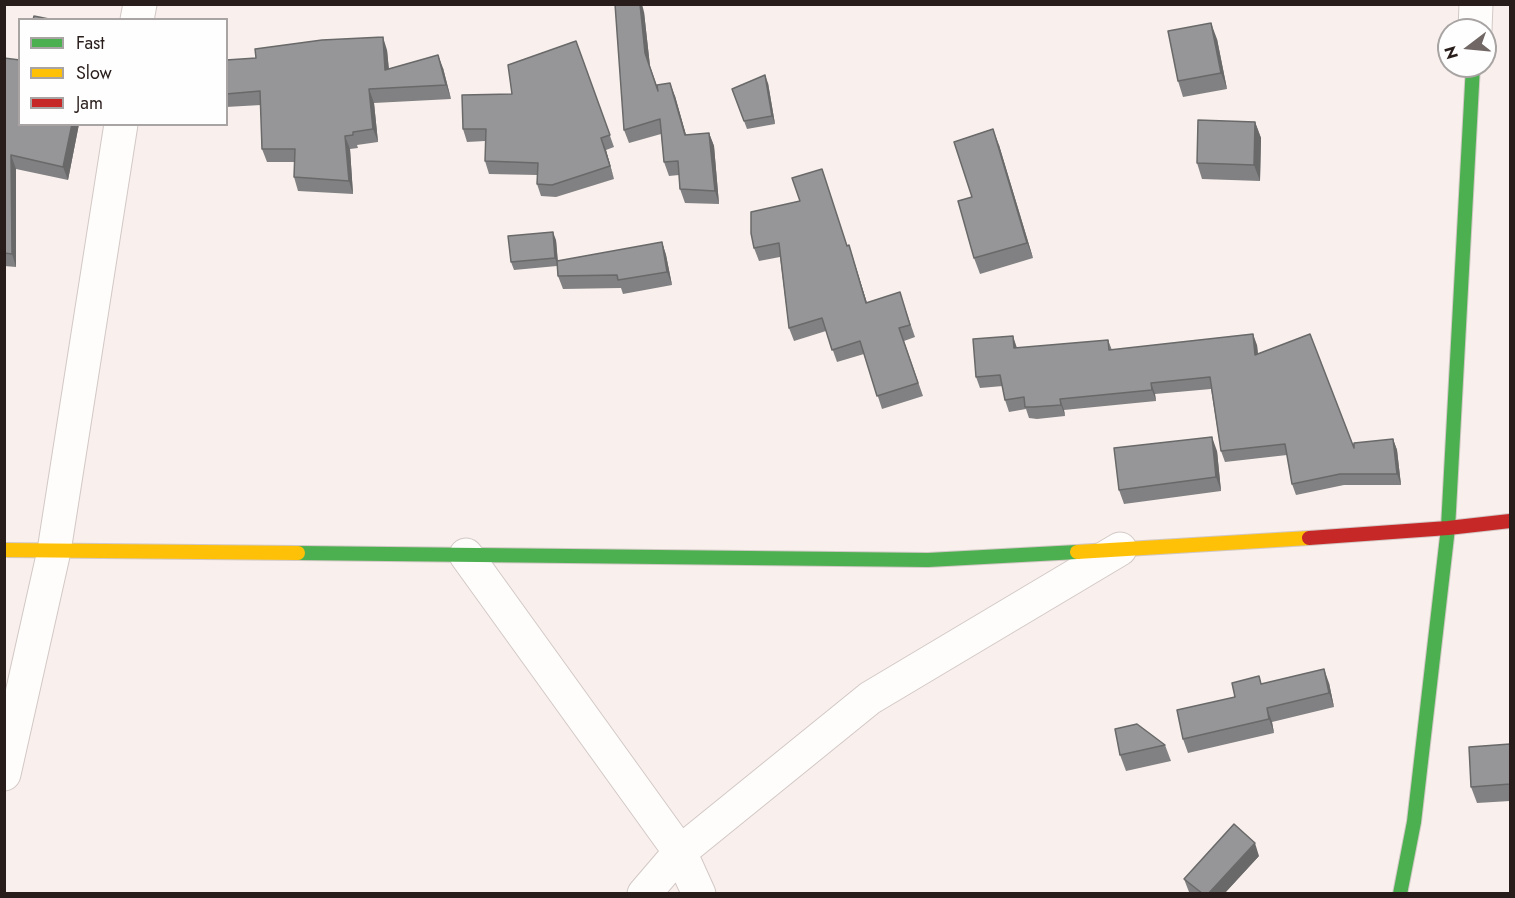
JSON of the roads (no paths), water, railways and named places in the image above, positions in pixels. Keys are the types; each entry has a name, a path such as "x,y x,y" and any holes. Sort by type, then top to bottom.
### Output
{"street":[{"path":"1400,894 1414,822 1448,528 1472,78"},
{"path":"4,774 54,551 121,126"},
{"path":"4,550 928,560 1228,544 1448,528 1510,521"},
{"path":"618,894 680,852 870,698 1120,549"},
{"path":"466,555 680,852 699,894"},
{"path":"644,894 680,852"}]}
